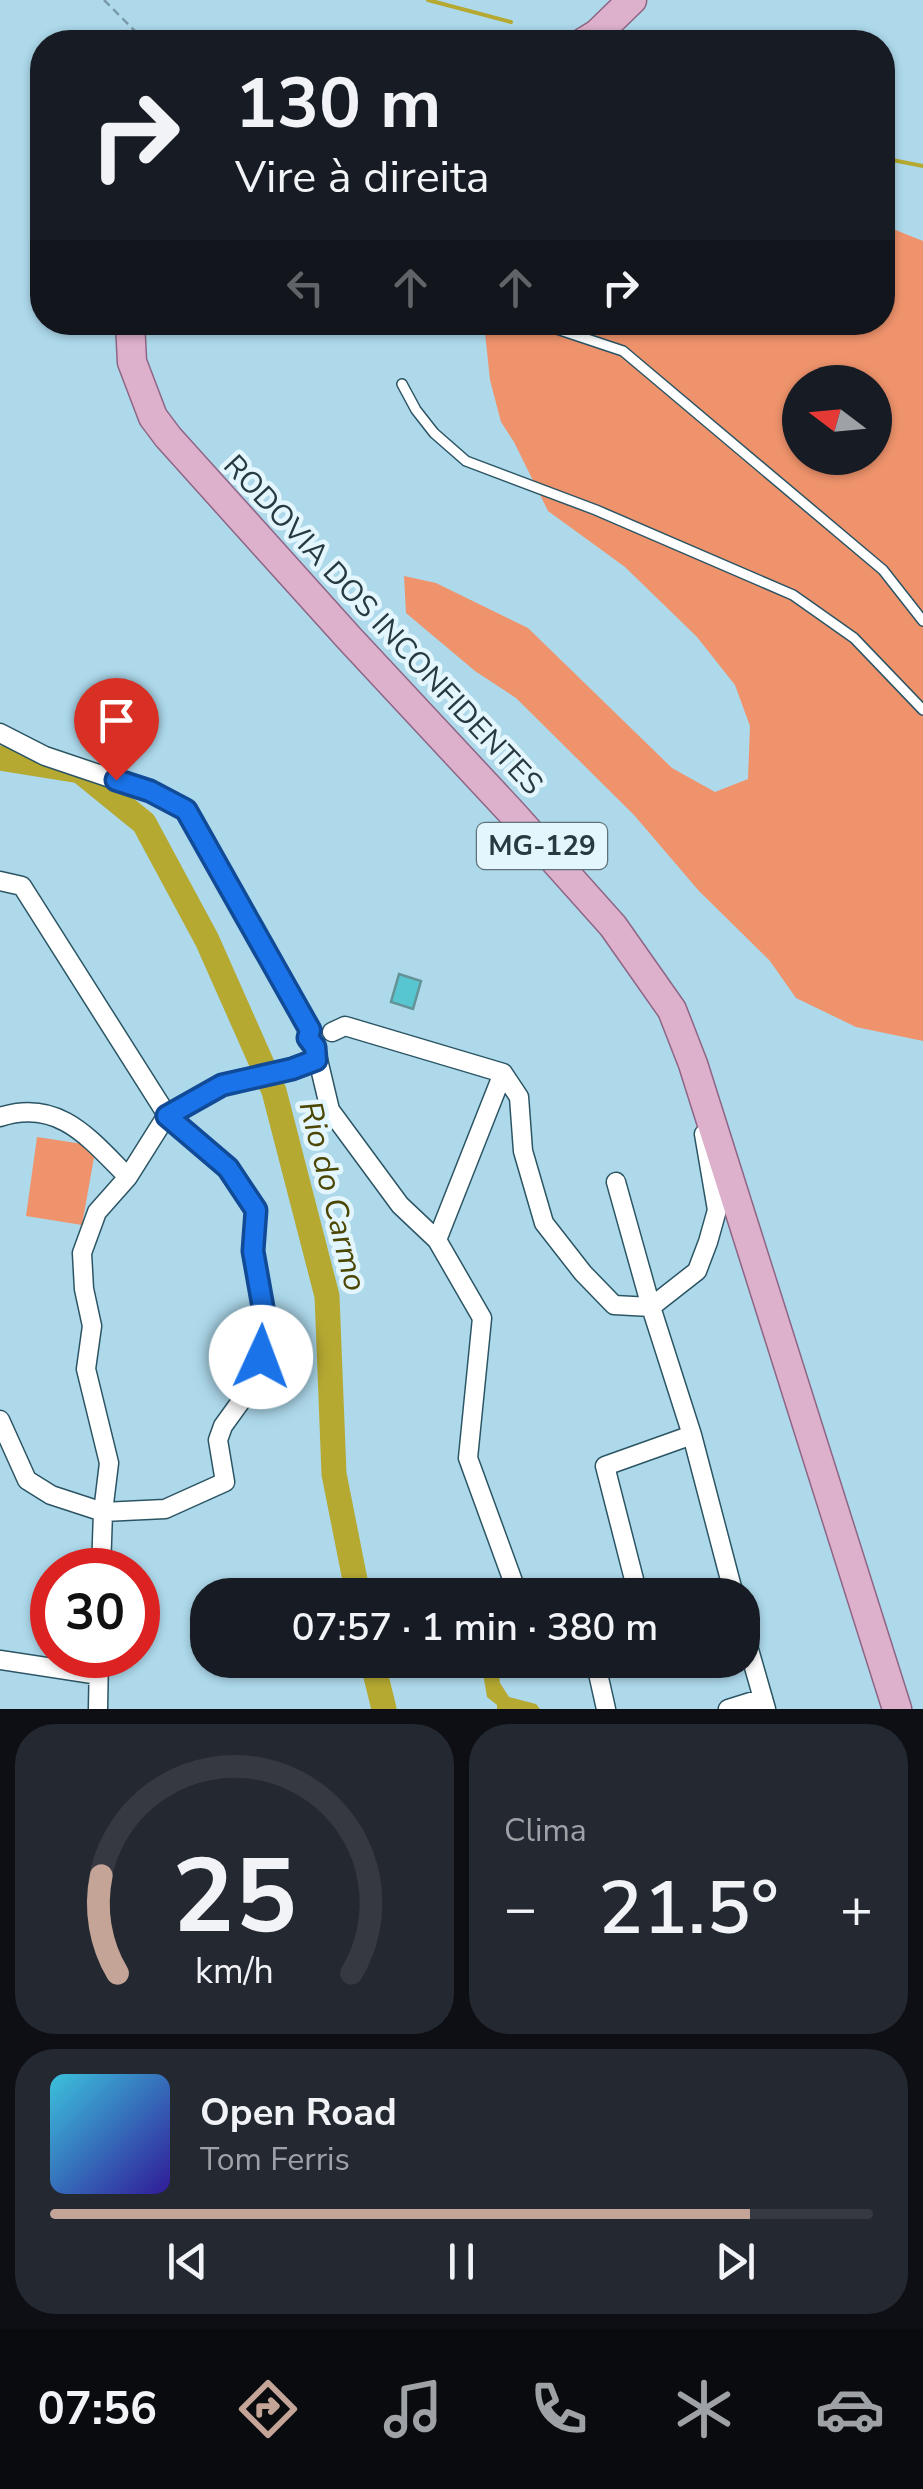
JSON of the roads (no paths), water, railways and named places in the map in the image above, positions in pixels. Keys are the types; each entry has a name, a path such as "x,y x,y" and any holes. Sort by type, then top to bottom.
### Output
{"main road":[{"path":"601,30 632,0"},
{"name":"RODOVIA DOS INCONFIDENTES","path":"131,335 132,362 153,417 168,437 613,926 672,1010 693,1064 896,1709"}],"street":[{"path":"0,733 45,756 150,791 186,810 314,1046 330,1110 400,1205 437,1240 482,1318 468,1458 512,1578"},
{"path":"0,882 22,886 167,1116 228,1168 256,1210 253,1251 264,1313 261,1357 249,1390 223,1426 218,1440 225,1482 165,1509 103,1512 50,1495 28,1480 0,1420"},
{"path":"314,1046 323,1048 330,1044 332,1032 346,1026 503,1073 519,1097 523,1151 544,1224 614,1306 651,1307 697,1271 708,1242 716,1210 693,1064"},
{"path":"102,1548 109,1463 86,1369 92,1326 84,1290 82,1253 96,1212 128,1177 167,1116 222,1085 292,1069 314,1046"},
{"path":"437,1240 503,1073"},
{"path":"0,1117 42,1112 81,1129 128,1177"},
{"path":"616,1182 692,1435 730,1578"},
{"path":"634,1578 604,1466 692,1435"},
{"path":"0,1660 30,1665"},
{"path":"98,1709 99,1678"},
{"path":"600,1678 606,1709"},
{"path":"728,1709 765,1704 757,1678"}],"lane":[{"path":"576,335 623,350 883,570 923,621"},
{"path":"402,384 434,433 466,461 596,510 793,595 854,638 923,710"}],"waterway":[{"path":"428,0 511,22"},
{"path":"895,161 923,166"},
{"name":"Rio do Carmo","path":"0,758 80,771 144,823 207,940 274,1091 327,1296 334,1474 355,1578"},
{"name":"Rio do Carmo","path":"376,1678 384,1709"}]}
